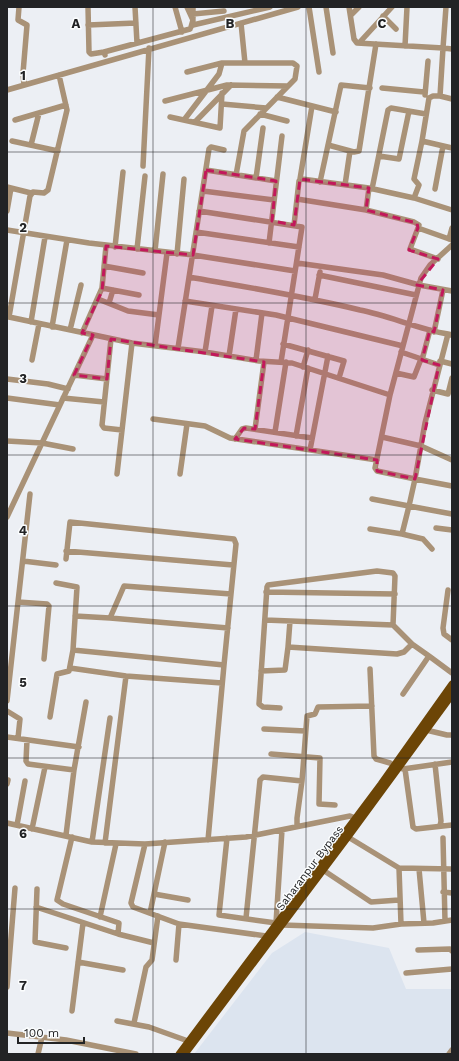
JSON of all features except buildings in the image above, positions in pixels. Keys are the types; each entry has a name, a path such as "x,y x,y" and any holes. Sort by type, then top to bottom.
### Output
{"main road":[{"path":"394,768 452,684"},
{"name":"Saharanpur Bypass","path":"185,1054 279,924 348,837 358,818 394,768 426,730 452,695"},
{"path":"179,1054 266,936 279,924 358,818"}],"street":[{"path":"19,7 18,20 27,25 23,73 24,85"},
{"path":"88,7 90,53 105,56 149,48 192,27 250,10 267,7"},
{"path":"135,7 137,43"},
{"path":"175,7 182,32"},
{"path":"187,7 192,27"},
{"path":"192,27 194,7"},
{"path":"192,27 241,23 288,8 298,7"},
{"path":"309,7 319,72"},
{"path":"326,7 333,53"},
{"path":"349,7 354,39 359,43 452,49"},
{"path":"351,15 359,7"},
{"path":"359,43 392,7"},
{"path":"405,46 407,7"},
{"path":"440,96 446,7"},
{"path":"7,90 59,75 137,43 182,32 224,11"},
{"path":"383,16 396,29"},
{"path":"88,25 136,23"},
{"path":"241,23 245,63"},
{"path":"328,145 357,152 360,149 376,44"},
{"path":"142,166 149,48"},
{"path":"428,61 424,92 425,96 440,96 452,99"},
{"path":"184,120 220,72 222,63"},
{"path":"187,72 222,63 295,63 297,66 297,76 242,134 236,175"},
{"path":"7,211 9,188 32,193 44,193 48,190 66,116 66,105 59,75"},
{"path":"320,182 343,84 370,88"},
{"path":"165,101 231,85 288,86"},
{"path":"195,122 231,85"},
{"path":"382,88 424,92"},
{"path":"170,117 220,128 222,94"},
{"path":"414,198 418,185 414,179 426,114 431,96"},
{"path":"277,97 336,112"},
{"path":"222,104 266,108"},
{"path":"15,120 66,105"},
{"path":"294,225 312,106"},
{"path":"366,210 388,110 391,108 426,114"},
{"path":"379,156 399,159 409,111"},
{"path":"31,145 39,113"},
{"path":"260,114 288,121"},
{"path":"256,178 263,128"},
{"path":"268,243 282,136"},
{"path":"12,141 58,151"},
{"path":"422,141 452,148"},
{"path":"435,189 442,146"},
{"path":"178,348 210,148 224,150"},
{"path":"345,185 350,151"},
{"path":"206,170 276,181"},
{"path":"115,247 123,172"},
{"path":"155,251 163,174"},
{"path":"137,249 145,176"},
{"path":"177,254 184,179"},
{"path":"300,179 371,188 414,198 452,210"},
{"path":"203,191 274,200"},
{"path":"32,193 8,317 132,343 178,348 264,362 283,362 305,367 390,395"},
{"path":"297,199 366,210 414,222 419,225 410,247 411,250 438,259"},
{"path":"199,211 272,221 302,227 300,247 283,344 283,362 275,432"},
{"path":"418,228 450,239 452,228"},
{"path":"7,230 24,234 106,246 167,252 295,271"},
{"path":"196,232 300,247"},
{"path":"31,322 45,237"},
{"path":"52,326 67,240"},
{"path":"82,333 102,288 106,246"},
{"path":"451,249 423,274 419,285 390,395 375,468 377,472 452,486"},
{"path":"155,346 167,252"},
{"path":"297,263 383,275 419,285 452,291"},
{"path":"104,266 143,273"},
{"path":"315,299 321,267"},
{"path":"319,275 416,295"},
{"path":"189,278 315,299 390,317 432,331 450,334 432,390 415,479 402,534"},
{"path":"70,330 81,285"},
{"path":"102,288 140,295"},
{"path":"109,303 113,290"},
{"path":"396,373 414,377 432,331 443,290"},
{"path":"98,299 128,311 159,315"},
{"path":"185,301 287,318 402,349 422,359 452,364"},
{"path":"205,352 212,306"},
{"path":"229,356 236,309"},
{"path":"256,360 262,313"},
{"path":"32,360 39,324"},
{"path":"7,517 93,335"},
{"path":"111,339 106,379 103,427 122,430"},
{"path":"117,474 132,343"},
{"path":"283,344 344,361 339,378"},
{"path":"296,436 308,350"},
{"path":"310,450 323,373 328,356"},
{"path":"254,429 264,362"},
{"path":"74,375 106,379"},
{"path":"432,390 450,394 452,378"},
{"path":"7,379 48,384 68,389"},
{"path":"7,398 60,405"},
{"path":"63,398 104,402"},
{"path":"153,420 210,428 227,437 376,460"},
{"path":"180,474 187,424"},
{"path":"235,438 244,428 312,438"},
{"path":"382,437 421,446 452,460"},
{"path":"7,441 42,443 73,449"},
{"path":"7,701 10,643 18,602 30,494"},
{"path":"372,499 452,514"},
{"path":"66,559 69,523 73,522 234,540 236,544 208,840"},
{"path":"436,528 452,530"},
{"path":"370,529 423,539 432,549"},
{"path":"66,550 234,566"},
{"path":"23,560 56,565"},
{"path":"280,708 262,707 260,705 267,587 273,583 377,571 395,574 393,625"},
{"path":"50,717 57,674 58,672 68,671 70,668 73,650 77,587 56,583"},
{"path":"110,618 124,586 231,594"},
{"path":"448,590 443,628 444,634 452,640"},
{"path":"266,592 394,594"},
{"path":"18,602 46,604 49,606 44,659"},
{"path":"75,616 228,628"},
{"path":"265,620 393,625 412,644 452,673"},
{"path":"261,671 285,670 290,621"},
{"path":"288,647 397,654 404,652 412,644"},
{"path":"73,650 224,665"},
{"path":"403,694 429,656"},
{"path":"70,668 126,676 222,683"},
{"path":"370,669 375,758 394,768 405,769 452,762"},
{"path":"105,843 126,676"},
{"path":"86,702 74,770 69,836 57,900 63,904 119,924 118,934"},
{"path":"297,826 307,716 315,714 318,708 372,706"},
{"path":"7,711 20,719 18,738"},
{"path":"92,842 110,718"},
{"path":"264,729 305,731"},
{"path":"426,730 452,735"},
{"path":"7,737 78,747"},
{"path":"27,740 26,762 45,767 74,770"},
{"path":"271,754 321,760 319,805 335,805"},
{"path":"435,764 440,807 440,826"},
{"path":"32,829 45,767"},
{"path":"405,769 413,827 452,825"},
{"path":"246,918 253,836 261,778 302,781"},
{"path":"17,824 25,781"},
{"path":"7,823 17,824 32,829 92,842 145,844 253,836 350,816 358,818"},
{"path":"279,924 282,830"},
{"path":"348,837 399,868 452,869"},
{"path":"227,838 218,913 220,916 246,918 279,924 374,928 401,924 452,920"},
{"path":"443,838 443,892 445,921"},
{"path":"150,913 165,842"},
{"path":"100,916 116,844"},
{"path":"145,844 131,905 133,908 179,924 266,936"},
{"path":"399,868 401,924"},
{"path":"419,869 424,923"},
{"path":"323,870 371,902 399,900"},
{"path":"7,987 15,888"},
{"path":"37,889 35,942 66,948"},
{"path":"443,892 452,893"},
{"path":"154,894 188,900"},
{"path":"36,907 118,934 154,943"},
{"path":"134,1023 146,967 152,960 158,916"},
{"path":"72,1011 83,922"},
{"path":"176,960 179,924"},
{"path":"418,950 450,949 452,951"},
{"path":"78,962 123,970"},
{"path":"406,974 452,970"},
{"path":"117,1022 134,1023 188,1041"},
{"path":"7,1033 42,1037 136,1054"},
{"path":"38,1054 42,1037"},
{"path":"449,1054 452,1050"}],"highlighted area":[{"path":"206,170 276,181 272,221 294,225 300,179 369,188 366,210 417,223 418,228 409,250 438,259 417,285 443,290 434,332 430,330 422,360 439,365 415,479 377,471 377,460 235,439 244,428 255,429 264,362 111,339 107,379 74,375 93,335 82,333 102,291 106,246 193,255"}],"shaded area":[{"path":"305,932 389,948 406,989 452,989 452,1054 194,1054 272,953"}]}
